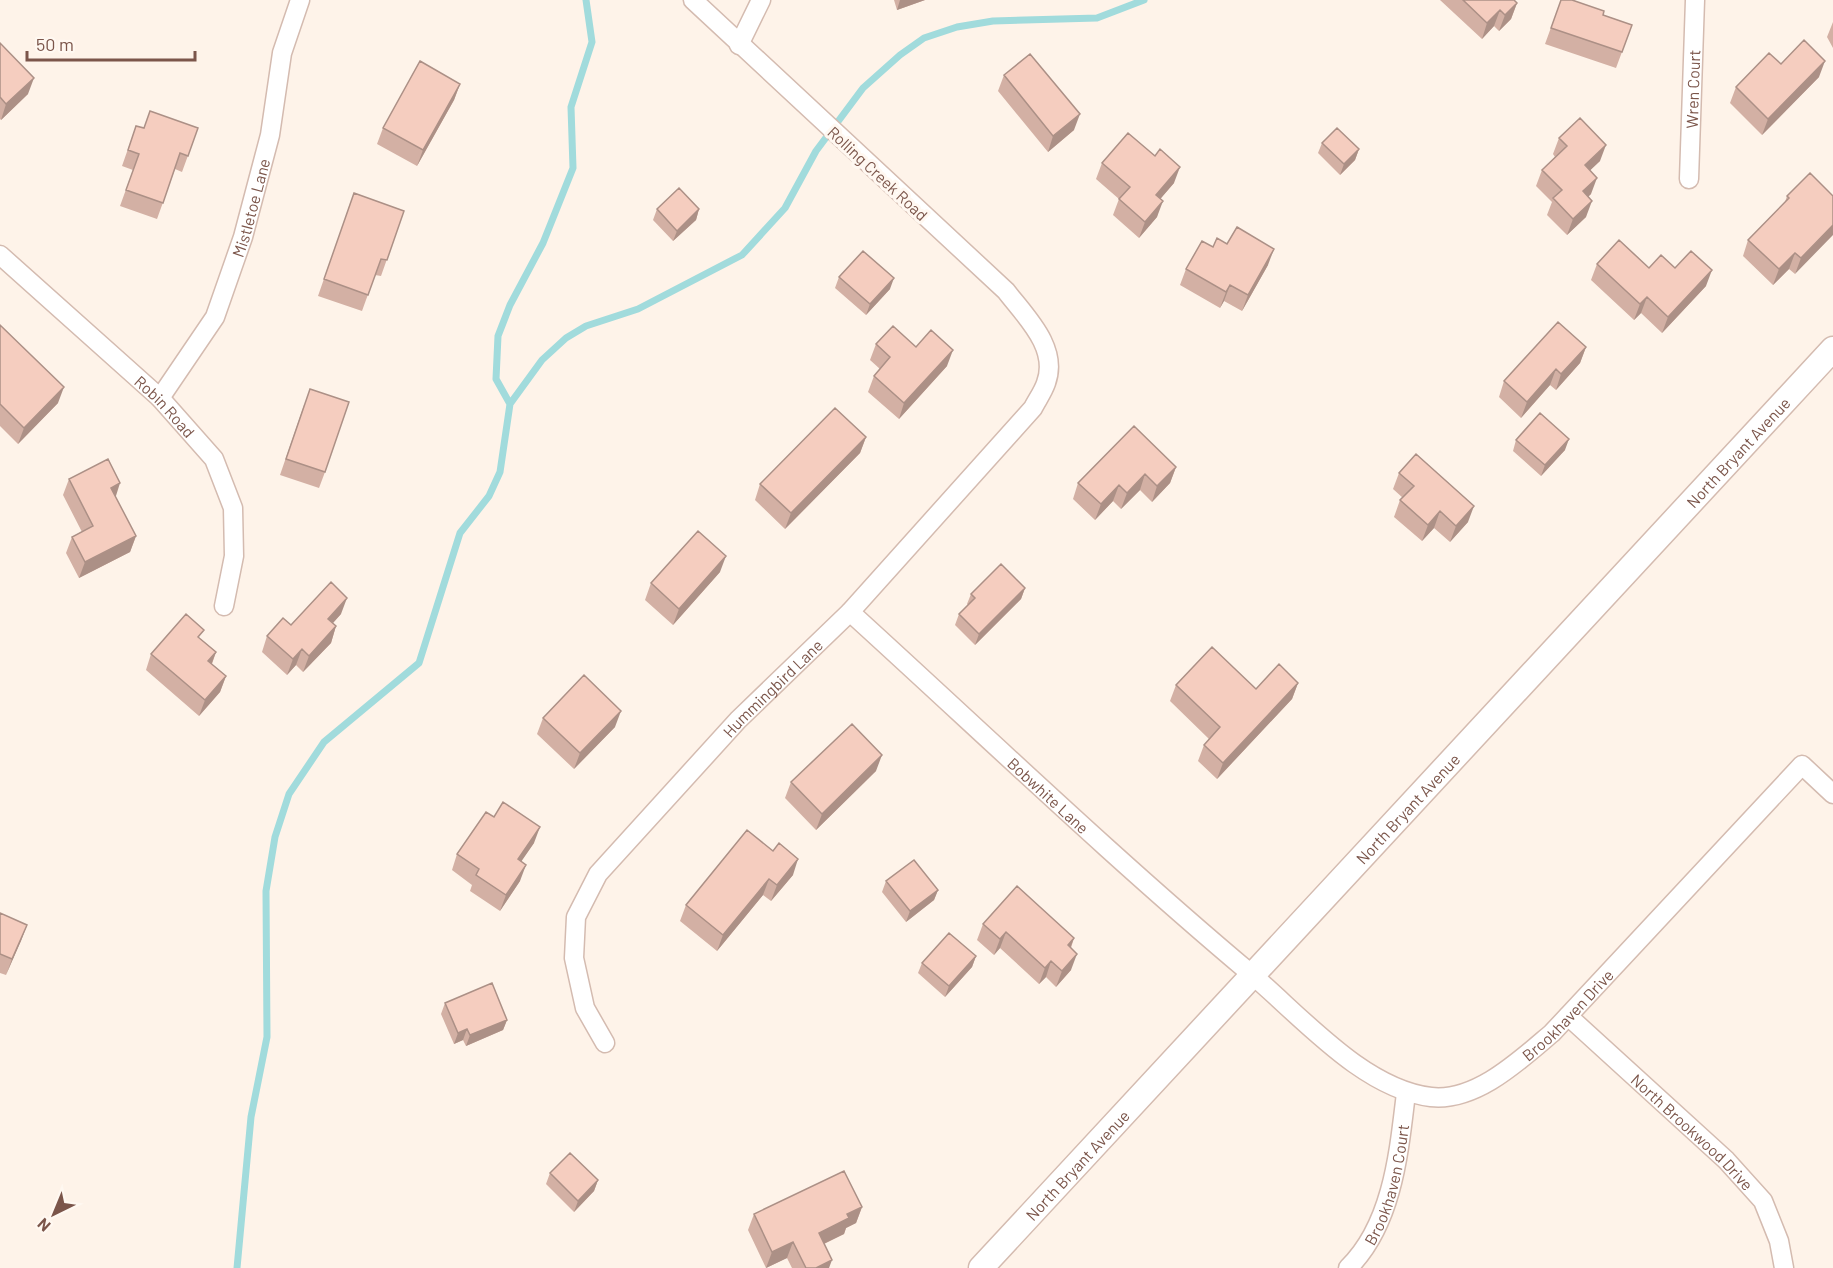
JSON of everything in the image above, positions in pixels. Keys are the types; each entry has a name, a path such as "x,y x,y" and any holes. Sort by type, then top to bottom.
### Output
{"street":[{"name":"Mistletoe Lane","path":"160,398 187,362 218,307 243,237 270,135 282,53 300,0"},
{"name":"Rolling Creek Road","path":"693,0 1006,291 1035,329 1050,356"},
{"path":"739,45 761,0"},
{"name":"Wren Court","path":"1689,179 1695,0"},
{"name":"Robin Road","path":"0,255 160,398 214,459 233,508 234,556 224,606"},
{"name":"North Bryant Avenue","path":"981,1268 1251,974 1833,349"},
{"name":"Hummingbird Lane","path":"605,1044 585,1008 574,958 576,917 598,874 738,720 850,612 1033,408 1047,382 1050,356"},
{"name":"Bobwhite Lane","path":"850,612 1197,930 1251,974"},
{"name":"Brookhaven Drive","path":"1251,974 1327,1040 1371,1074 1406,1093 1434,1097 1473,1091 1512,1067 1568,1016 1802,765 1833,794"},
{"name":"North Brookwood Drive","path":"1568,1016 1726,1160 1762,1201 1779,1241 1784,1268"},
{"name":"Brookhaven Court","path":"1348,1268 1358,1259 1386,1206 1399,1150 1406,1093"}],"building":[{"path":"1463,0 1514,0 1517,3 1505,15 1500,10 1487,23"},
{"path":"1561,0 1572,0 1604,11 1603,15 1632,25 1622,52 1551,28"},
{"path":"1804,40 1825,61 1768,119 1736,87 1769,53 1781,64"},
{"path":"0,43 34,78 6,104 0,97"},
{"path":"1030,54 1080,114 1053,136 1004,75"},
{"path":"420,61 460,84 423,150 383,128"},
{"path":"150,111 198,128 188,156 180,153 163,203 126,190 139,154 128,150 136,126 144,128"},
{"path":"1580,118 1606,145 1585,165 1597,178 1583,191 1592,201 1573,219 1553,198 1562,190 1542,170 1567,146 1559,138"},
{"path":"1337,128 1359,149 1344,164 1322,143"},
{"path":"1128,133 1155,156 1160,149 1180,167 1156,195 1163,201 1145,222 1119,199 1130,187 1102,163"},
{"path":"1810,173 1833,196 1833,225 1801,258 1795,253 1779,269 1748,240"},
{"path":"679,188 699,209 677,231 657,209"},
{"path":"354,193 404,211 387,260 381,259 368,295 324,279"},
{"path":"1237,227 1274,249 1248,295 1230,285 1226,292 1186,269 1202,241 1213,247 1217,238 1227,244"},
{"path":"1619,240 1649,268 1661,255 1675,268 1691,251 1712,270 1668,317 1647,297 1640,304 1597,264"},
{"path":"863,251 894,278 870,304 839,277"},
{"path":"1558,322 1586,347 1561,374 1556,369 1527,402 1504,381"},
{"path":"0,325 64,387 24,428 0,404"},
{"path":"893,326 916,347 931,330 953,350 904,403 874,376 890,357 876,344"},
{"path":"310,389 349,402 325,472 286,459"},
{"path":"835,408 866,437 791,513 760,484"},
{"path":"1540,413 1569,439 1545,465 1516,440"},
{"path":"1134,426 1176,467 1157,486 1145,474 1127,493 1119,485 1101,504 1078,483"},
{"path":"1416,454 1474,506 1456,526 1440,511 1428,525 1400,500 1414,486 1399,473"},
{"path":"108,459 120,483 111,488 136,536 85,562 72,537 93,526 69,479"},
{"path":"698,531 726,556 679,609 651,583"},
{"path":"1001,564 1025,588 979,634 959,614 975,598 971,594"},
{"path":"331,582 347,598 328,619 336,626 309,656 302,649 293,659 267,636 283,618 291,625"},
{"path":"186,614 204,630 198,637 216,652 208,661 226,676 205,700 151,654"},
{"path":"1212,647 1256,689 1279,664 1298,683 1223,763 1204,745 1220,727 1176,685"},
{"path":"584,675 621,711 580,753 543,718"},
{"path":"852,724 882,755 822,814 791,782"},
{"path":"503,802 540,827 518,859 526,865 506,895 476,875 479,869 457,854 486,812 494,817"},
{"path":"747,830 773,851 779,843 798,859 777,885 769,879 723,935 686,905"},
{"path":"914,860 938,890 910,911 886,881"},
{"path":"1017,886 1074,938 1068,945 1077,954 1062,971 1051,961 1045,968 1006,932 1000,939 983,924"},
{"path":"0,913 27,925 12,959 0,954"},
{"path":"949,933 976,956 949,986 922,963"},
{"path":"492,983 507,1020 470,1035 467,1029 458,1033 445,1003"},
{"path":"570,1153 598,1180 578,1201 550,1173"},
{"path":"844,1171 862,1207 847,1214 849,1218 819,1233 832,1260 816,1268 806,1268 793,1242 772,1252 754,1214"}],"waterway":[{"path":"510,404 496,379 498,336 510,305 543,243 573,168 571,107 592,42 586,0"},
{"path":"237,1268 251,1117 267,1037 266,891 275,837 289,794 324,742 419,663 460,533 489,496 500,472 510,404 542,360 566,338 586,326 638,309 742,255 785,208 816,151 863,88 900,55 924,38 957,27 993,21 1097,18 1144,0"}]}
